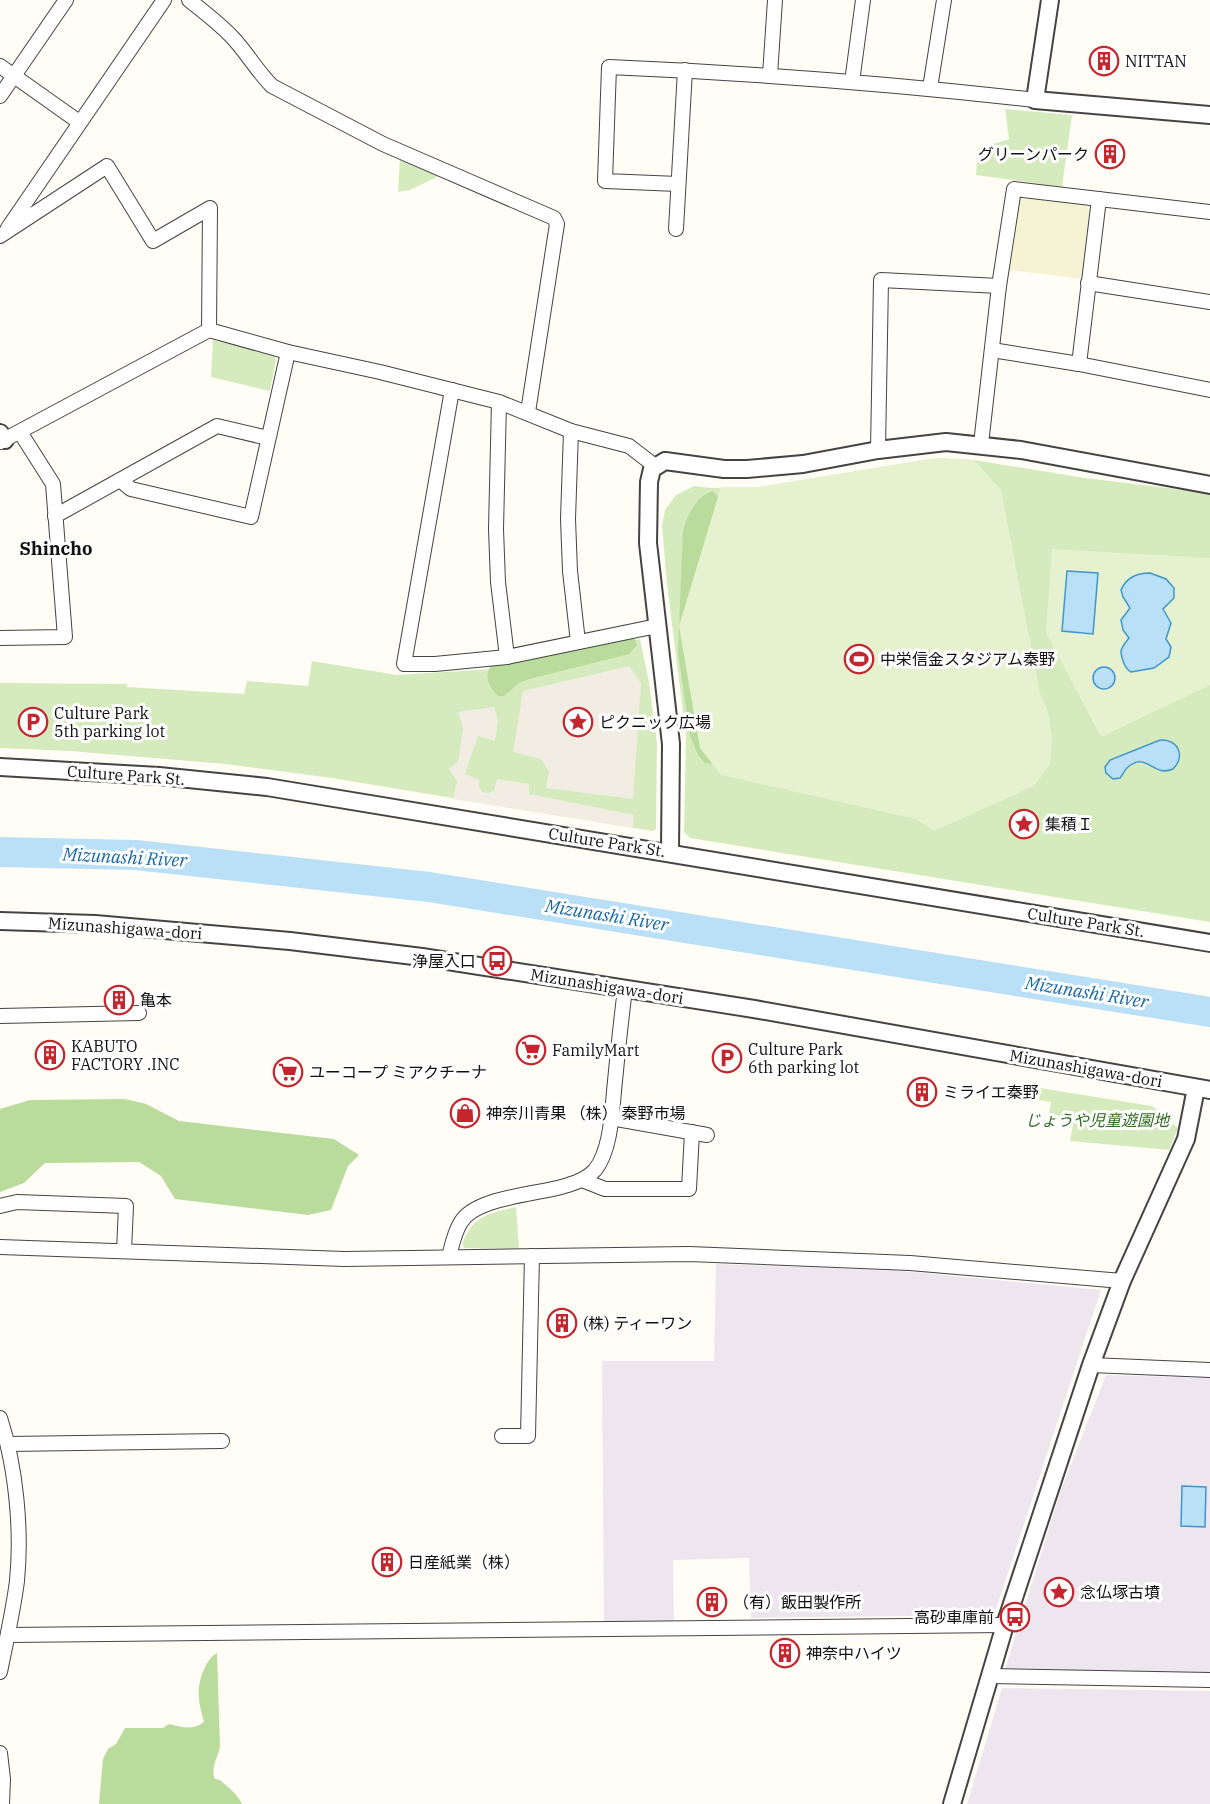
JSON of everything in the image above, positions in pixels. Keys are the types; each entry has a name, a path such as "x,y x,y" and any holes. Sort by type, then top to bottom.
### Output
{"street":[{"path":"0,96 66,0"},
{"path":"2,235 164,0"},
{"path":"189,0 230,34 253,61 260,75 272,86 383,144 554,218 557,224 528,412"},
{"path":"770,75 775,0"},
{"path":"852,82 863,0"},
{"path":"930,88 944,0"},
{"path":"1035,100 1050,0"},
{"path":"0,66 79,122"},
{"path":"678,184 605,181 609,68 770,75 1210,115"},
{"path":"676,229 685,70"},
{"path":"2,235 107,166 153,242 210,208 209,330"},
{"path":"981,444 999,285 1014,189 1210,212"},
{"path":"1079,364 1099,200"},
{"path":"878,450 881,280 999,285"},
{"path":"1088,283 1210,302"},
{"path":"0,638 64,637 53,484 6,437 209,330 288,352 344,363 499,402 571,431 629,446 655,466"},
{"path":"992,350 1079,364 1210,390"},
{"path":"120,480 131,489 251,517 288,352"},
{"path":"452,390 404,664 435,664 507,657 657,626"},
{"path":"499,402 496,529 498,582 507,657"},
{"path":"55,516 217,426 268,438"},
{"path":"571,431 567,519 578,642"},
{"path":"670,852 669,713 648,543 649,482 650,472 655,466 665,461 723,469 756,468 803,464 878,450 946,442 981,444 1210,485"},
{"name":"Culture Park St.","path":"0,767 159,776 267,787 1210,943"},
{"name":"Mizunashigawa-dori","path":"0,921 96,924 290,941 422,957 811,1018 1203,1089"},
{"path":"449,1257 454,1234 470,1212 489,1203 562,1187 582,1180 594,1172 602,1159 611,1118 625,989"},
{"path":"0,1016 139,1013"},
{"path":"952,1804 1005,1625 1091,1365 1122,1281 1186,1138 1203,1089"},
{"path":"611,1118 707,1134"},
{"path":"582,1180 605,1190 689,1189 693,1132"},
{"path":"0,1206 26,1202 126,1206 124,1251"},
{"path":"0,1247 333,1259 689,1254 910,1263 1122,1281"},
{"path":"502,1436 528,1436 532,1256"},
{"path":"1091,1365 1210,1370"},
{"path":"0,1418 8,1443 14,1475 17,1523 17,1580 0,1672"},
{"path":"8,1443 222,1441"},
{"path":"8,1635 1005,1625"},
{"path":"990,1676 1210,1680"},
{"path":"0,1753 3,1779 2,1804"}],"shaded area":[{"path":"1024,198 1086,205 1090,211 1082,279 1009,270 1018,202"},
{"name":"ピクニック広場","path":"629,666 641,683 633,799 546,788 549,772 541,759 513,752 523,691"},
{"path":"494,707 498,721 495,741 478,736 465,774 480,780 479,786 482,792 494,791 497,779 529,784 529,794 634,815 633,828 453,799 457,781 449,769 458,762 463,728 458,712"},
{"path":"716,1264 902,1271 1101,1290 994,1615 751,1618 749,1558 673,1560 674,1621 604,1622 602,1361 714,1361"},
{"path":"1106,1375 1210,1378 1210,1676 1004,1672 1061,1490"},
{"path":"1002,1688 1210,1691 1210,1804 967,1804"}],"green space":[{"path":"1005,109 1072,115 1062,187 976,175 978,149 1009,139"},
{"path":"400,157 439,176 410,190 398,192"},
{"path":"213,340 273,354 276,360 270,391 211,377"},
{"path":"936,458 974,460 1085,478 1210,493 1210,922 690,838 684,832 686,735 667,584 662,525 665,510 676,495 694,486 759,487"},
{"name":"中栄信金スタジアム秦野","path":"936,458 974,460 1001,490 1040,693 1048,711 1052,739 1050,764 1034,786 934,831 916,819 721,775 700,748 679,626 721,487 759,487"},
{"path":"713,491 720,499 715,764 705,763 698,755 690,736 678,652 683,530 697,501"},
{"path":"1052,549 1210,558 1210,685 1101,737 1046,633"},
{"path":"631,636 637,645 629,654 529,679 519,683 504,696 498,696 488,680 488,672 493,664"},
{"path":"640,639 649,682 657,744 656,829 652,831 332,778 225,764 70,751 0,748 0,683 127,684 127,687 244,694 247,681 308,686 312,661 397,675 509,668"},
{"name":"じょうや児童遊園地","path":"1040,1088 1152,1106 1178,1128 1169,1150 1070,1141 1074,1118 1049,1114 1051,1102 1039,1100"},
{"path":"125,1099 146,1104 179,1121 334,1139 359,1155 348,1166 331,1210 308,1215 175,1199 161,1176 139,1162 45,1163 24,1183 0,1192 0,1109 30,1100"},
{"path":"516,1207 519,1249 464,1248 462,1244 477,1221 489,1214"},
{"path":"217,1653 220,1747 214,1775 215,1779 220,1780 232,1791 242,1804 99,1804 103,1759 108,1749 116,1744 125,1728 163,1728 169,1724 191,1727 204,1722 199,1685 206,1666"}],"water":[{"path":"1067,571 1098,573 1093,634 1062,631"},
{"path":"1150,573 1166,579 1174,588 1174,598 1163,609 1171,623 1166,639 1171,647 1169,657 1154,668 1131,672 1125,666 1121,654 1122,647 1129,638 1123,630 1121,620 1130,608 1121,590 1133,577"},
{"path":"1104,667 1112,670 1115,678 1112,686 1104,689 1096,686 1093,678 1096,670"},
{"path":"1160,740 1171,742 1178,749 1179,759 1173,769 1160,770 1140,762 1128,767 1120,778 1113,779 1106,773 1105,767 1110,760"},
{"path":"1182,1486 1206,1487 1205,1527 1181,1526"}],"waterway":[{"name":"Mizunashi River","path":"0,852 136,855 429,887 1210,1012"}],"place":[{"name":"NITTAN","path":"1104,61"},
{"name":"グリーンパーク","path":"1110,154"},
{"name":"中栄信金スタジアム秦野","path":"859,659"},
{"name":"Culture Park 5th parking lot","path":"33,722"},
{"name":"ピクニック広場","path":"578,722"},
{"name":"集積Ｉ","path":"1024,824"},
{"name":"浄屋入口","path":"497,961"},
{"name":"亀本","path":"119,1000"},
{"name":"FamilyMart","path":"531,1050"},
{"name":"KABUTO FACTORY .INC","path":"50,1055"},
{"name":"Culture Park 6th parking lot","path":"727,1058"},
{"name":"ユーコープ ミアクチーナ","path":"288,1072"},
{"name":"ミライエ秦野","path":"922,1092"},
{"name":"神奈川青果 （株） 秦野市場","path":"465,1113"},
{"name":"(株) ティーワン","path":"562,1323"},
{"name":"日産紙業（株）","path":"387,1562"},
{"name":"念仏塚古墳","path":"1059,1592"},
{"name":"（有）飯田製作所","path":"712,1602"},
{"name":"高砂車庫前","path":"1015,1617"},
{"name":"神奈中ハイツ","path":"785,1653"}],"district":[{"name":"Shincho","path":"56,548"}]}
